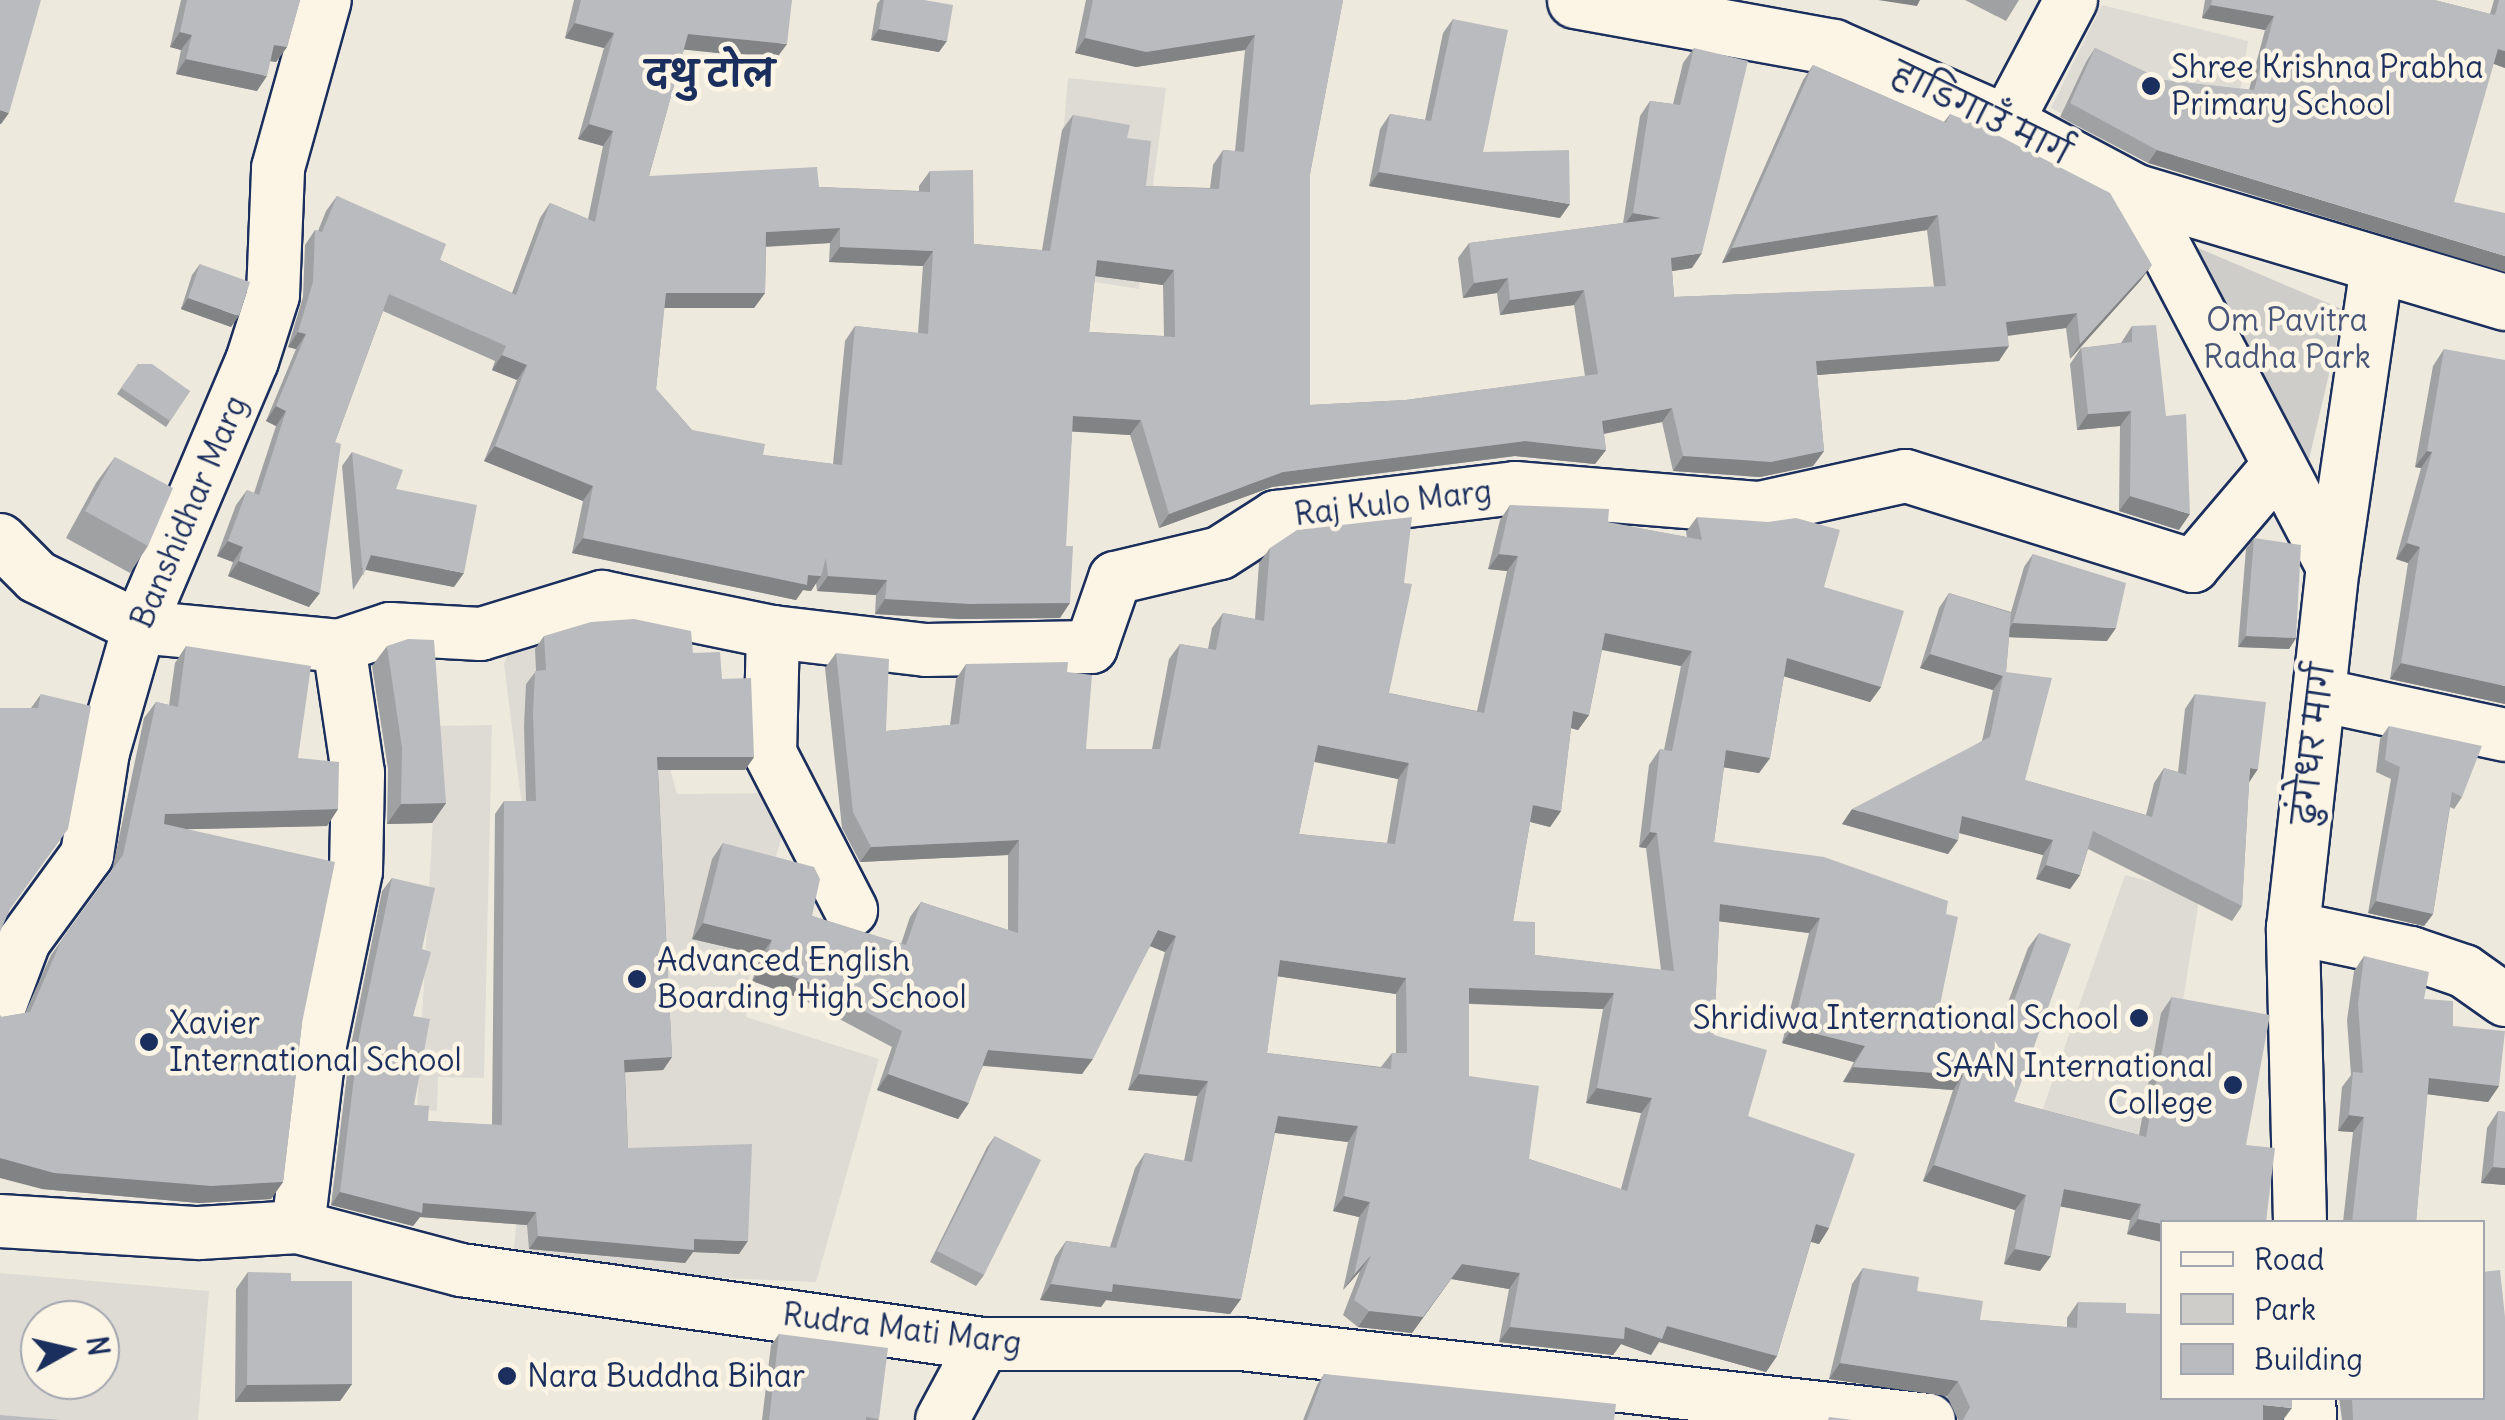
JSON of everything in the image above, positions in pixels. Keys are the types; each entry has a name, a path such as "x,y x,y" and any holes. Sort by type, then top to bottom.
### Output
{"main road":[{"name":"हाडिगाउँ मार्ग","path":"1572,1 1693,17 1833,47 2006,123 2136,192 2377,268 2505,302"}],"street":[{"name":"Banshidhar Marg","path":"0,1005 12,925 86,855 103,752 139,627 224,435 273,295 278,168 325,0"},
{"path":"2006,123 2071,0"},
{"path":"2136,192 2333,568"},
{"name":"ढुंगेधर मार्ग","path":"2300,1220 2292,928 2333,568 2377,268"},
{"name":"Raj Kulo Marg","path":"339,646 390,628 481,634 602,597 773,632 926,650 1091,647 1116,578 1220,553 1276,517 1515,488 1760,508 1906,476 2194,566 2278,466"},
{"path":"0,540 37,577 139,627 339,646 358,773 356,871 320,1045 298,1227"},
{"path":"773,632 770,753 851,910"},
{"path":"2320,695 2505,736"},
{"path":"2292,928 2410,953 2464,972 2505,1000"},
{"name":"Rudra Mati Marg","path":"0,1221 198,1234 298,1227 461,1270 984,1344 1241,1344 1929,1420"},
{"path":"942,1420 984,1344"}],"shaded area":[{"name":"Shree Krishna Prabha Primary School","path":"2102,5 2248,41 2231,147 2133,149 2051,108"},
{"path":"1068,78 1166,88 1139,289 1051,275"},
{"name":"Advanced English Boarding High School","path":"519,624 655,713 677,794 785,793 784,828 752,942 746,1017 879,1059 816,1282 512,1269 522,1163 524,822 504,664"},
{"path":"492,725 484,1078 438,1077 437,1111 417,1109 438,726"},
{"name":"Shridiwa International School","path":"2125,875 2200,894 2181,1014 2236,1158 2040,1117"},
{"path":"0,1273 209,1291 198,1420 0,1420"}],"green space":[{"name":"Om Pavitra Radha Park","path":"2189,244 2344,310 2303,485"}],"building":[{"path":"0,0 41,0 9,113 0,110"},
{"path":"187,0 300,0 287,47 274,45 267,76 186,59 192,35 180,32"},
{"path":"581,0 792,0 787,44 688,34 649,176 817,167 819,187 930,192 930,171 973,170 974,244 1050,251 1073,115 1130,125 1127,138 1151,141 1146,186 1219,189 1223,150 1244,152 1255,35 1146,52 1085,38 1093,0 1343,0 1310,174 1310,405 1406,400 1598,374 1584,290 1510,300 1508,278 1474,283 1469,243 1662,218 1633,213 1650,101 1680,105 1694,48 1748,61 1702,253 1671,258 1674,297 1946,286 1938,215 1732,248 1813,65 1946,123 1950,114 1978,125 2110,193 2152,265 2080,344 2077,313 2006,322 2009,346 1816,361 1824,451 1771,462 1683,456 1672,408 1602,421 1606,450 1525,441 1283,472 1169,514 1141,420 1073,416 1066,546 1073,546 1070,603 970,604 885,599 887,580 828,576 826,558 821,576 808,575 807,585 583,538 593,486 495,446 527,365 502,355 506,346 389,294 335,442 341,444 320,593 239,561 243,547 228,541 247,490 259,495 286,411 276,406 306,334 298,332 313,282 315,230 322,232 337,196 446,244 440,260 516,295 550,203 595,222 613,131 589,124 614,33 575,23","holes":["840,228 840,247 933,251 928,334 855,326 842,465 763,455 765,444 692,430 656,389 666,293 765,293 766,232","1097,260 1174,270 1175,337 1089,332"]},
{"path":"884,0 953,5 947,41 879,29"},
{"path":"2212,0 2434,0 2495,15 2499,0 2505,0 2505,51 2498,49 2454,202 2505,213 2505,256 2157,150 2070,103 2095,48 2162,80 2254,90 2274,16 2211,5"},
{"path":"1453,19 1508,30 1483,152 1569,150 1570,204 1379,172 1390,114 1431,121"},
{"path":"200,264 250,282 239,316 188,298"},
{"path":"2156,325 2166,416 2186,414 2190,514 2130,496 2131,411 2088,414 2081,348 2132,342 2132,326"},
{"path":"2444,349 2505,360 2505,686 2401,663 2420,547 2407,543 2432,452 2427,451"},
{"path":"138,364 152,364 190,391 170,421 121,388"},
{"path":"352,452 403,470 396,489 477,505 464,573 371,555 363,576"},
{"path":"115,457 173,488 148,546 85,511"},
{"path":"1510,505 1609,509 1608,522 1702,540 1697,517 1768,522 1796,518 1840,530 1824,587 1904,611 1881,687 1787,658 1770,758 1726,750 1714,842 1824,857 1948,901 1946,914 1958,917 1940,1005 2005,1025 2039,933 2071,944 2014,1102 2146,1137 2172,997 2270,1015 2246,1145 2275,1148 2266,1220 2160,1220 2160,1224 2138,1219 2141,1204 2064,1189 2051,1256 2015,1249 2026,1195 1934,1165 1963,1075 1853,1067 1865,1046 1793,1028 1820,918 1720,904 1714,1035 1767,1050 1748,1116 1855,1154 1829,1228 1816,1224 1777,1356 1667,1326 1662,1339 1625,1327 1624,1339 1510,1327 1520,1273 1462,1264 1423,1317 1369,1311 1354,1300 1371,1255 1354,1275 1370,1202 1344,1196 1358,1126 1278,1116 1241,1299 1113,1284 1112,1292 1051,1284 1066,1241 1116,1248 1145,1153 1192,1162 1208,1081 1139,1074 1176,936 1158,930 1093,1059 988,1050 969,1103 888,1074 902,1031 811,983 763,966 772,940 703,923 723,843 814,867 820,879 812,916 906,945 921,902 1018,933 1019,840 871,847 853,812 836,653 889,659 886,731 959,724 966,664 1068,662 1067,672 1092,675 1086,749 1160,749 1180,644 1216,650 1223,613 1264,621 1270,548 1297,530 1412,517 1404,583 1412,584 1389,693 1484,713 1518,556 1499,554","holes":["1605,633 1692,651 1672,751 1660,749 1650,832 1657,833 1674,971 1535,955 1535,922 1513,921 1533,805 1561,811 1573,711 1589,715","1318,745 1409,763 1395,844 1299,834","1280,960 1406,978 1407,1053 1392,1053 1391,1069 1267,1053","1469,988 1614,993 1597,1088 1652,1098 1627,1191 1529,1159 1539,1086 1469,1076"]},
{"path":"2254,538 2301,545 2296,638 2246,636"},
{"path":"2033,554 2126,583 2116,628 2013,623"},
{"path":"1949,593 2011,613 2006,672 2052,678 2025,780 2152,817 2164,768 2186,775 2195,694 2266,702 2258,769 2250,768 2242,906 2093,831 2080,875 2046,865 2053,840 1962,816 1958,840 1852,809 1990,737 2003,676 1930,654"},
{"path":"634,619 691,631 693,653 720,652 722,679 751,678 754,757 657,757 672,1057 624,1060 628,1148 752,1144 748,1241 694,1239 694,1250 538,1236 536,1212 423,1203 422,1213 340,1192 359,1037 392,878 435,888 422,949 431,952 413,1016 430,1019 414,1105 429,1106 428,1121 502,1125 504,801 536,801 535,671 546,670 544,636 591,622"},
{"path":"408,639 434,640 446,803 401,804 402,748 387,646"},
{"path":"186,646 311,666 298,758 339,762 338,809 165,814 164,824 335,862 302,1023 283,1182 211,1186 54,1173 0,1158 0,1015 30,1012 62,939 123,855 156,702 178,707"},
{"path":"41,694 91,706 68,829 10,909 0,932 0,708 38,708"},
{"path":"2389,726 2482,746 2462,797 2452,792 2433,914 2376,901 2400,767 2385,760"},
{"path":"2364,956 2429,972 2424,999 2453,1001 2453,1026 2505,1031 2499,1086 2429,1078 2416,1220 2352,1220 2364,1117 2349,1115 2353,1072 2363,1073 2358,1004"},
{"path":"2498,1111 2505,1112 2505,1168 2493,1167"},
{"path":"995,1136 1041,1160 984,1275 937,1251"},
{"path":"1863,1268 1919,1277 1917,1291 1983,1301 1980,1320 2077,1328 2078,1302 2126,1303 2126,1313 2160,1314 2160,1400 2292,1400 2292,1408 2263,1405 2263,1420 1963,1420 1970,1407 1958,1381 1840,1363"},
{"path":"2500,1270 2505,1317 2505,1420 2353,1420 2352,1400 2485,1400 2485,1272"},
{"path":"248,1272 291,1273 291,1281 352,1281 352,1384 247,1385"},
{"path":"779,1334 888,1348 879,1419 769,1420"},
{"path":"1324,1374 1616,1404 1614,1420 1307,1420"},
{"path":"0,1415 61,1420 0,1420"}],"place":[{"name":"Shree Krishna Prabha Primary School","path":"2151,86"},
{"name":"Advanced English Boarding High School","path":"637,979"},
{"name":"Shridiwa International School","path":"2139,1018"},
{"name":"Xavier International School","path":"149,1042"},
{"name":"SAAN International College","path":"2233,1085"},
{"name":"Nara Buddha Bihar","path":"507,1376"}],"district":[{"name":"दथु टोल","path":"710,73"}]}
